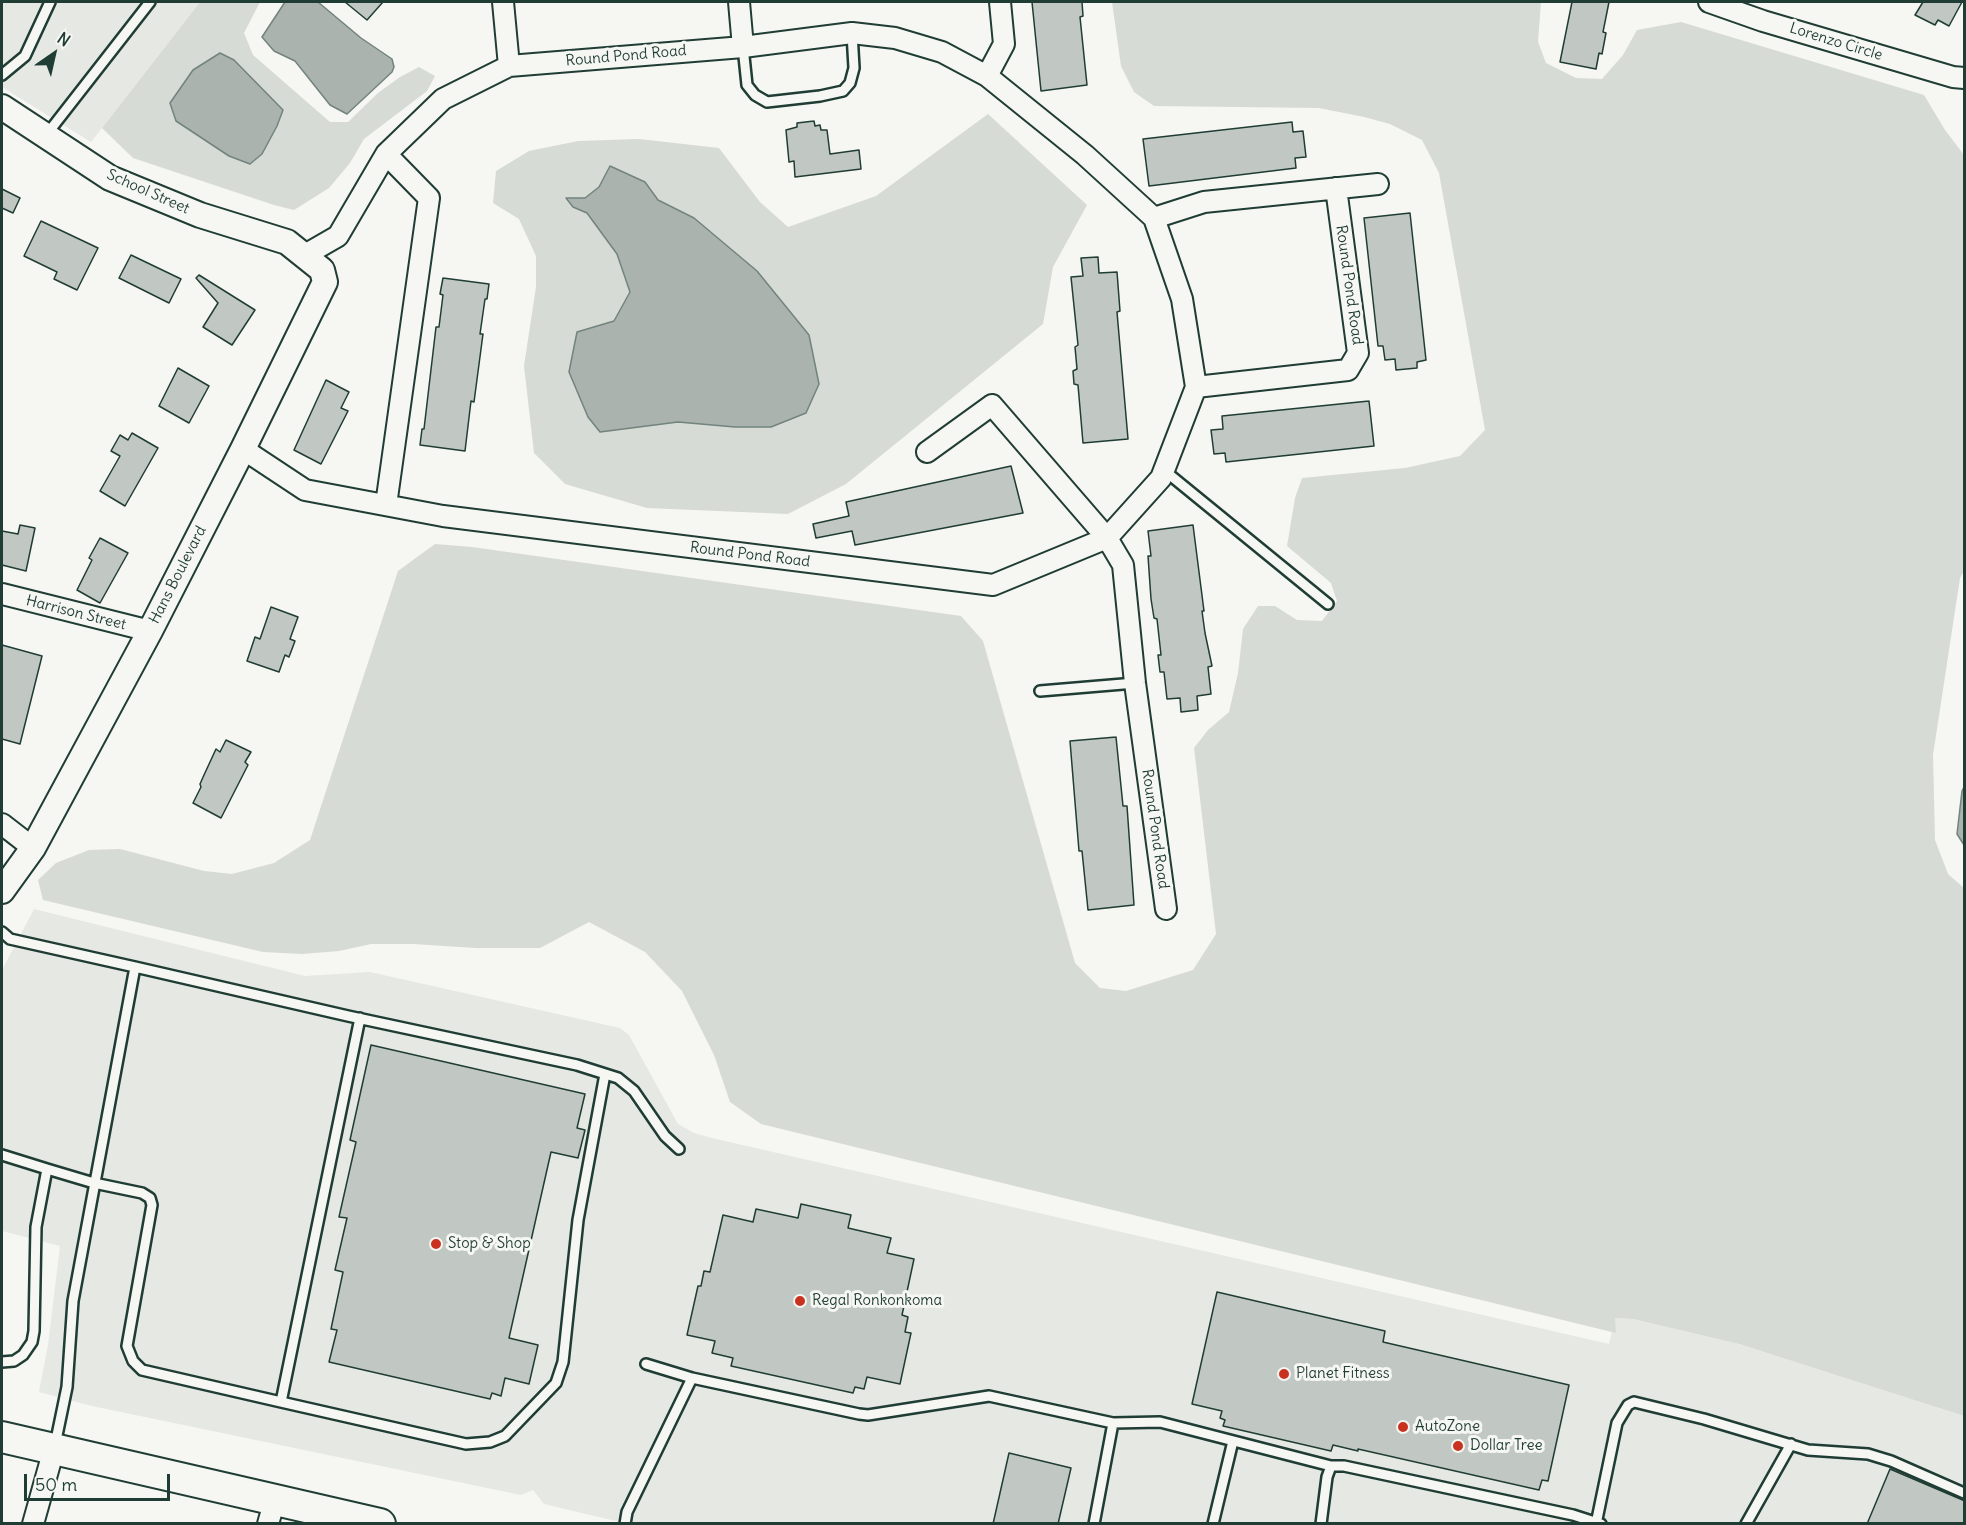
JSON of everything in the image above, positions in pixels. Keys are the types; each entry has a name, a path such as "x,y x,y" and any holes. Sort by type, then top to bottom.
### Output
{"main road":[{"path":"2,1437 54,1449 272,1511 380,1524"}],"street":[{"path":"503,2 509,66"},
{"path":"739,2 742,47"},
{"path":"987,76 1004,44 1000,2"},
{"name":"Lorenzo Circle","path":"1709,2 1763,21 1953,77 1965,78"},
{"name":"Round Pond Road","path":"243,449 304,490 443,516 993,585 1107,538 1161,478 1196,387 1182,299 1154,218 1085,155 987,76 942,52 894,38 852,33 742,47 509,66 443,99 386,154 338,236 305,255"},
{"name":"School Street","path":"2,107 110,178 200,215 287,242 305,255"},
{"path":"386,154 429,198 386,505"},
{"path":"1154,218 1204,202 1378,184"},
{"name":"Round Pond Road","path":"1196,387 1348,370 1358,352 1336,188"},
{"name":"Hans Boulevard","path":"2,891 33,848 150,631 325,282 322,270 305,255"},
{"name":"Round Pond Road","path":"927,452 992,405 1107,538 1123,565 1166,909"},
{"name":"Harrison Street","path":"2,594 150,631"},
{"path":"2,824 33,848"},
{"path":"33,1524 54,1449"}],"lane":[{"path":"2,75 25,56 50,2"},
{"path":"46,136 150,2"},
{"path":"742,47 747,85 755,95 767,102 820,96 843,91 850,83 854,68 852,33"},
{"path":"1165,471 1328,604"},
{"path":"1040,691 1136,683"},
{"path":"2,932 10,939 577,1065 618,1078 634,1091 665,1136 679,1149"},
{"path":"54,1449 67,1387 74,1301 135,967"},
{"path":"281,1402 360,1018"},
{"path":"2,1155 94,1183 142,1193 150,1198 152,1205 127,1346 133,1361 142,1370 466,1444 490,1442 506,1436 556,1383 563,1362 578,1220 605,1074"},
{"path":"2,1362 14,1361 24,1355 32,1342 36,1227 47,1169"},
{"path":"646,1364 692,1378 859,1414 868,1415 989,1396 1113,1423 1160,1422 1331,1467 1344,1466 1558,1512 1598,1523 1617,1423 1628,1405 1634,1402 1704,1419 1808,1450 1868,1454 1891,1461 1965,1493"},
{"path":"625,1524 627,1512 692,1378"},
{"path":"1094,1524 1113,1423"},
{"path":"1213,1524 1233,1441"},
{"path":"1746,1524 1791,1444"},
{"path":"1321,1524 1327,1477 1331,1467"}],"shaded area":[{"path":"2,2 200,2 91,142 2,87"},
{"path":"200,2 260,2 244,33 253,55 330,122 348,122 378,93 419,67 435,76 427,91 364,139 350,163 329,188 294,210 274,205 133,158 102,128"},
{"path":"285,2 318,2 361,38 392,59 394,67 392,72 347,114 330,105 295,61 274,51 262,37"},
{"path":"1112,2 1541,2 1538,42 1546,63 1576,78 1602,79 1623,55 1637,30 1681,22 1924,95 1945,130 1964,155 1964,571 1960,578 1933,755 1935,840 1948,874 1964,888 1964,1416 1739,1344 1633,1319 1615,1318 1616,1333 761,1124 730,1102 714,1055 682,991 645,952 589,922 540,948 371,944 339,951 302,954 263,952 43,900 38,880 56,863 89,850 120,849 204,871 232,874 274,863 310,840 398,571 435,544 472,547 961,616 983,641 1075,963 1100,988 1126,991 1193,970 1216,934 1194,748 1208,730 1229,712 1238,673 1243,629 1258,606 1275,606 1297,620 1322,621 1337,601 1331,583 1287,546 1295,498 1302,478 1405,468 1460,456 1485,430 1439,173 1422,140 1390,124 1319,108 1154,106 1134,92 1121,66"},
{"path":"220,53 234,60 283,110 262,154 250,164 229,156 176,121 170,103 193,70"},
{"path":"988,114 1087,205 1053,267 1043,324 846,484 788,514 647,508 565,484 534,453 524,366 536,287 536,256 519,219 493,203 496,171 529,151 578,141 639,139 719,148 760,202 788,227 876,196","holes":["610,166 645,182 658,200 694,218 735,427 678,422 600,432 614,321 630,292 617,254 587,213 573,207 566,198 585,198 599,187"]},
{"path":"610,166 645,182 658,200 694,218 757,271 809,335 819,384 806,413 771,427 735,427 678,422 600,432 588,417 569,372 577,332 614,321 630,292 617,254 587,213 573,207 566,198 585,198 599,187"},
{"path":"1964,787 1964,845 1957,834"},
{"path":"34,909 305,976 370,972 620,1028 629,1035 678,1124 694,1133 712,1138 1609,1344 1615,1318 1633,1319 1739,1344 1964,1416 1964,1523 624,1523 544,1504 533,1490 521,1495 92,1406 39,1392 48,1345 60,1246 2,1231 2,970"}],"building":[{"path":"345,2 383,2 367,20"},
{"path":"1032,2 1082,2 1083,16 1080,17 1087,85 1041,91"},
{"path":"1572,2 1609,2 1603,32 1606,33 1602,54 1599,53 1596,69 1560,62"},
{"path":"1923,2 1962,2 1949,26 1938,20 1935,25 1915,15"},
{"path":"814,121 815,126 820,125 821,130 827,130 830,154 859,150 861,169 795,177 794,161 789,162 786,130 797,127 797,123"},
{"path":"1292,122 1293,132 1303,131 1306,157 1295,158 1296,168 1149,186 1143,139"},
{"path":"2,189 20,198 13,213 2,208"},
{"path":"1410,213 1426,360 1417,362 1417,368 1396,370 1395,359 1385,360 1383,346 1378,346 1364,218"},
{"path":"41,221 98,248 77,290 54,279 57,272 24,256"},
{"path":"131,255 181,279 169,303 119,278"},
{"path":"1098,257 1099,273 1117,272 1120,311 1117,312 1128,439 1083,443 1078,385 1074,384 1073,371 1077,369 1075,347 1078,345 1071,277 1083,276 1081,258"},
{"path":"199,275 255,310 232,345 203,327 218,303 196,278"},
{"path":"443,278 489,284 480,334 483,334 474,402 471,401 465,451 420,445 422,429 424,429 436,327 439,327"},
{"path":"178,368 209,386 189,423 159,406"},
{"path":"326,380 349,392 341,408 348,411 321,464 294,450"},
{"path":"1369,401 1374,446 1226,462 1225,453 1214,454 1211,430 1223,429 1222,416"},
{"path":"132,433 158,448 125,506 100,491 120,456 111,451 120,435 128,440"},
{"path":"1011,466 1023,513 855,545 852,531 816,538 813,524 849,516 846,502"},
{"path":"20,525 35,528 26,571 2,565 2,531 18,534"},
{"path":"1193,525 1204,611 1202,611 1212,666 1208,667 1211,694 1197,696 1198,710 1181,712 1180,698 1167,699 1164,672 1160,672 1158,655 1161,655 1157,619 1154,618 1151,599 1148,556 1151,556 1148,531"},
{"path":"100,538 128,553 100,603 77,590 92,560 89,558"},
{"path":"271,607 298,617 290,639 295,641 289,657 285,655 279,672 247,661 255,637 260,639"},
{"path":"2,645 42,656 20,744 2,739"},
{"path":"1116,737 1123,806 1127,806 1134,905 1088,910 1082,851 1079,851 1070,741"},
{"path":"226,740 251,752 245,762 248,765 221,818 193,803 216,749 220,752"},
{"name":"Stop & Shop","path":"371,1045 585,1094 577,1128 585,1130 578,1158 551,1152 509,1338 538,1345 529,1384 505,1378 501,1396 492,1393 490,1399 329,1362 337,1330 331,1329 343,1272 335,1270 347,1218 339,1217 356,1142 350,1140"},
{"name":"Regal Ronkonkoma","path":"801,1204 851,1215 848,1228 891,1238 887,1253 914,1259 902,1315 908,1317 905,1332 911,1333 900,1384 867,1377 864,1389 855,1387 853,1393 731,1366 733,1358 712,1353 715,1341 687,1335 698,1286 701,1286 704,1271 710,1272 723,1215 753,1222 756,1209 798,1218"},
{"path":"1217,1292 1385,1331 1383,1342 1569,1385 1548,1481 1542,1480 1539,1490 1358,1449 1358,1451 1333,1445 1331,1451 1223,1426 1225,1420 1220,1418 1222,1411 1192,1404"},
{"path":"1009,1453 1071,1468 1058,1524 993,1524"},
{"path":"1890,1469 1965,1501 1965,1524 1867,1524"}],"place":[{"name":"Stop & Shop","path":"436,1244"},
{"name":"Regal Ronkonkoma","path":"800,1301"},
{"name":"Planet Fitness","path":"1284,1374"},
{"name":"AutoZone","path":"1403,1427"},
{"name":"Dollar Tree","path":"1458,1446"}]}
